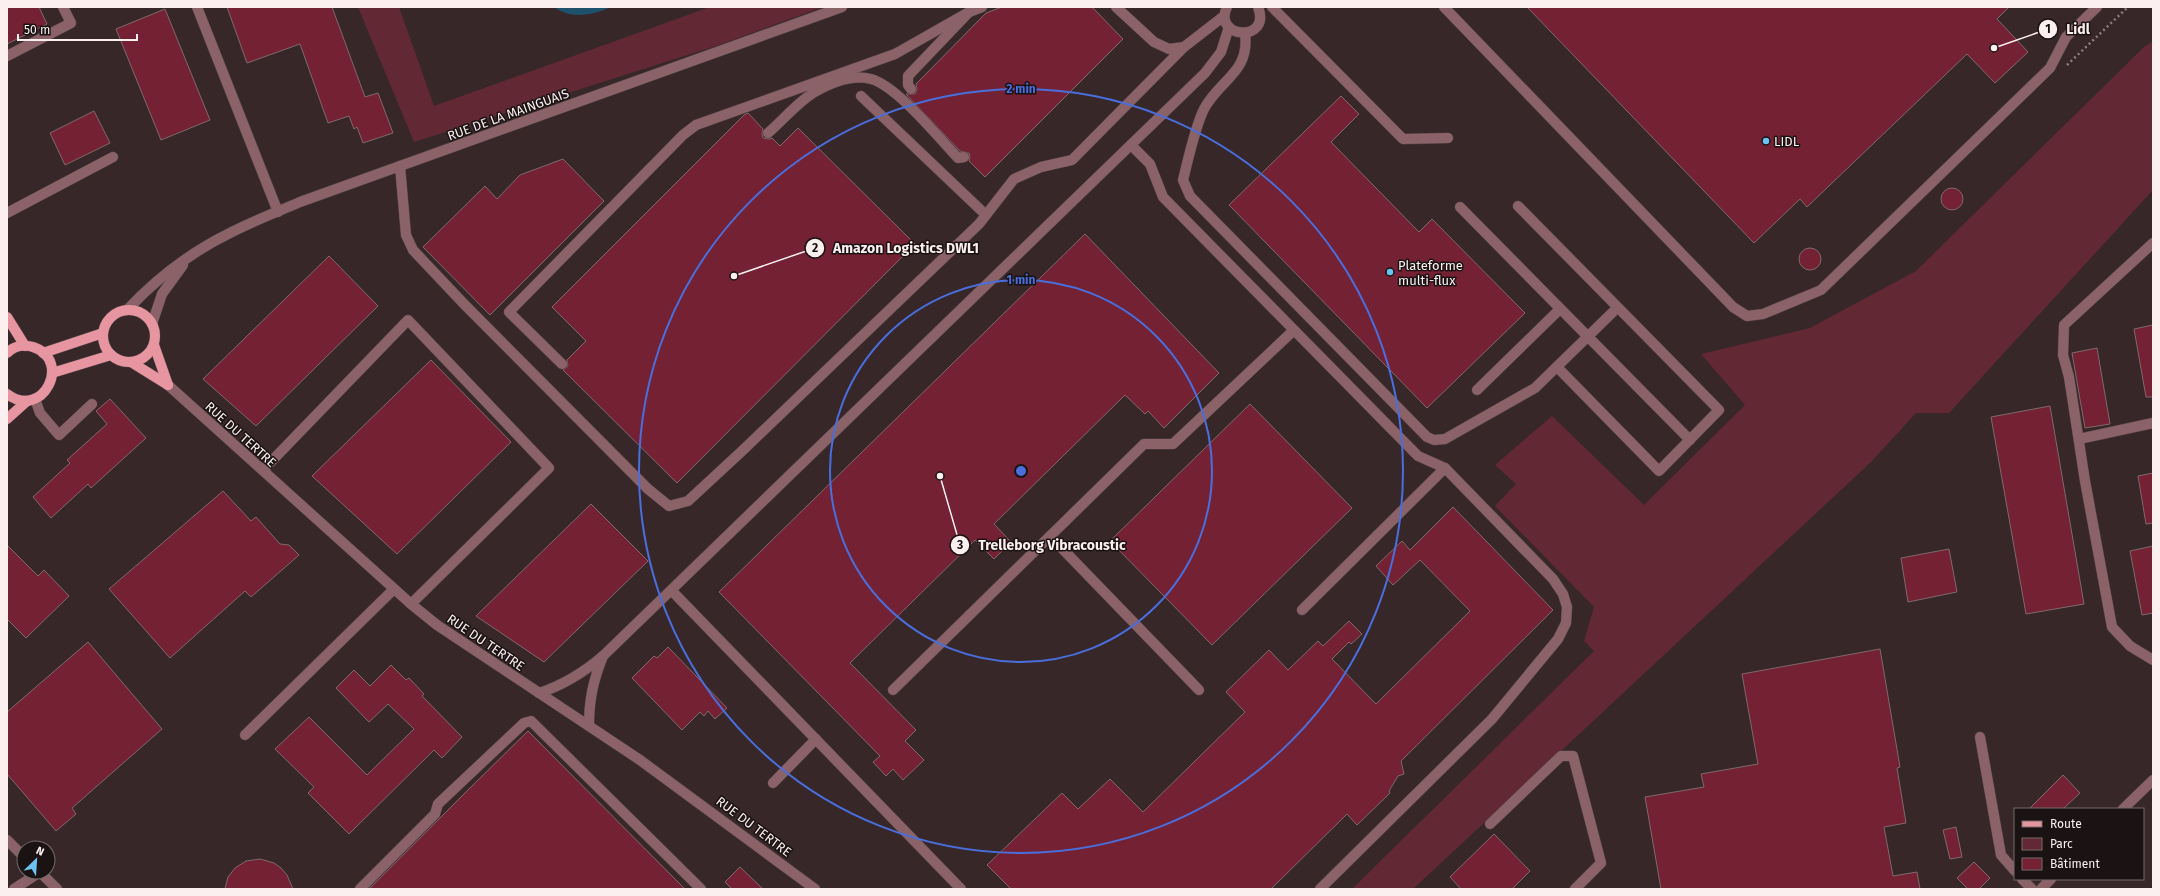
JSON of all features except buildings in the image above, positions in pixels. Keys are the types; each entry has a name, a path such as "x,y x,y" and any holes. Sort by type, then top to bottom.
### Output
{"main road":[{"path":"127,310 142,313 152,324 155,338 154,345 168,386 131,362 117,359 111,355 106,349 103,333 105,324 110,317 118,312 127,310"},
{"path":"7,317 25,346"},
{"path":"43,353 103,333"},
{"path":"131,362 145,357 154,345"},
{"path":"7,353 17,347 25,346 38,349 43,353 51,365 52,373 48,388 7,419"},
{"path":"52,373 111,355"},
{"path":"7,394 19,400 31,400"}],"street":[{"path":"7,56 71,23 63,7"},
{"path":"197,7 278,212"},
{"name":"RUE DE LA MAINGUAIS","path":"127,310 152,284 188,258 229,233 278,212 400,166 842,7"},
{"path":"562,364 509,312 683,135 696,125 895,54 969,12 982,7"},
{"path":"1116,7 1154,42 1169,49 1184,47"},
{"path":"1229,27 1239,33 1250,32 1258,24 1260,18 1258,7"},
{"path":"1272,7 1403,139 1448,138"},
{"path":"1444,7 1728,301 1747,316 1763,314 1821,290 2050,68 2066,37 2097,7"},
{"path":"911,89 908,85 908,76 969,12"},
{"path":"400,166 406,235 413,250 648,490 669,506 688,501 979,224 1014,179 1041,167 1072,160 1184,47 1226,12 1229,27 1221,52 1214,62 1131,145 672,591 603,656 580,675 558,687 539,693"},
{"path":"1245,33 1246,47 1244,58 1232,77 1211,98 1204,110 1183,180 1190,196 1427,437 1434,440 1444,439 1535,388 1617,308"},
{"path":"768,134 813,94 840,80 858,77 882,84 898,96 958,158 964,156"},
{"path":"861,96 986,215"},
{"path":"1131,145 1150,164 1163,197 1418,456 1445,468 1553,579 1562,594 1567,607 1566,623 1558,639 1492,719 1320,889"},
{"path":"7,213 113,157"},
{"path":"1518,206 1719,410 1659,471 1557,367"},
{"path":"1460,207 1690,440"},
{"path":"2153,243 2064,325 2063,355 2069,377 2112,627 2130,646 2153,660"},
{"name":"RUE DE LA MAINGUAIS","path":"152,324 162,294 188,258"},
{"path":"1477,390 1560,309"},
{"path":"262,470 408,320 549,468 411,604"},
{"path":"893,690 1144,444 1172,444 1294,331"},
{"name":"RUE DU TERTRE","path":"168,386 394,589 437,625 679,786 815,889"},
{"path":"31,400 40,414 59,435 92,404"},
{"path":"2079,439 2153,423"},
{"path":"1302,610 1445,468"},
{"path":"1050,536 1199,690"},
{"path":"245,735 394,589"},
{"path":"672,591 961,889"},
{"path":"589,726 589,703 596,673 603,656"},
{"path":"360,889 435,814 438,804 524,723 530,720 701,889"},
{"path":"1980,737 2001,855 2014,870"},
{"path":"773,783 816,739"},
{"path":"1490,824 1561,756 1572,756 1601,863 1575,889"},
{"path":"2124,808 2153,780"},
{"path":"7,840 16,849"},
{"path":"14,889 28,880"},
{"path":"48,880 57,889"},
{"path":"2023,880 2032,889"},
{"path":"2041,889 2050,880"}],"path":[{"path":"2061,71 2128,7"}],"green space":[{"path":"358,7 399,7 434,106 710,7 823,7 719,45 414,142"},
{"path":"2153,41 2153,190 1949,413 1916,413 1871,462 1413,889 1352,889 1594,651 1584,641 1594,607 1495,506 1516,484 1495,465 1552,416 1644,505 1745,405 1701,354 1810,328 1916,271 2144,47"}],"water":[{"path":"554,7 611,7 590,14 575,15 568,14"}],"place":[{"name":"Lidl","path":"1994,48"},
{"name":"LIDL","path":"1766,141"},
{"name":"Plateforme multi-flux","path":"1390,272"},
{"name":"Amazon Logistics DWL1","path":"734,276"},
{"name":"Trelleborg Vibracoustic","path":"940,476"}]}
